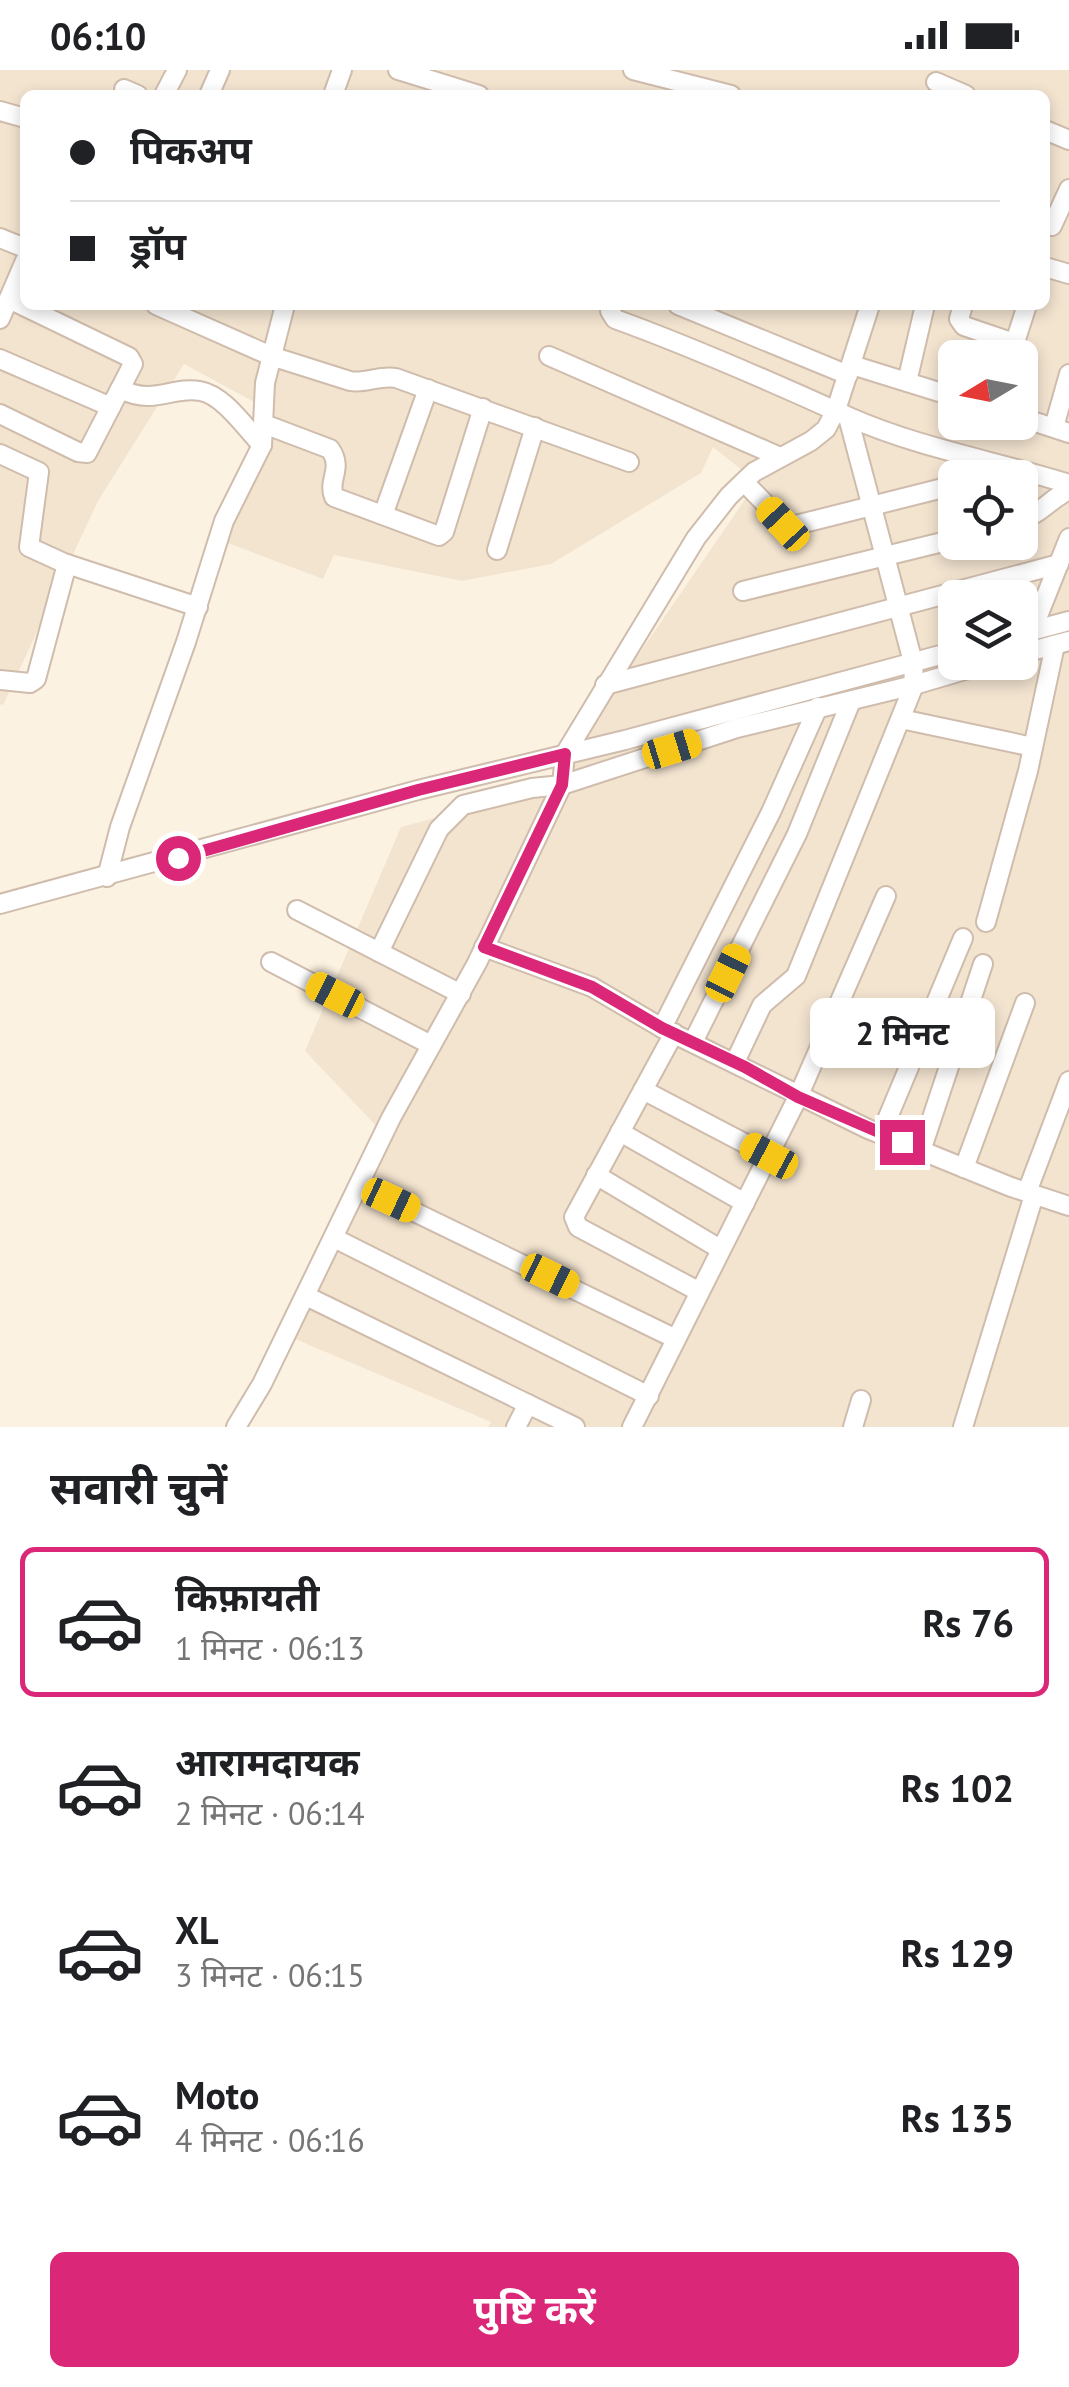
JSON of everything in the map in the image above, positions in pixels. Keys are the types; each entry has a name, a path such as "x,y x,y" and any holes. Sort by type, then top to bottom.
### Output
{"street":[{"path":"398,70 462,90"},
{"path":"633,70 709,90"},
{"path":"1052,226 1069,189"},
{"path":"0,319 20,272"},
{"path":"8,299 20,305"},
{"path":"0,414 87,453 132,364 129,357 31,310"},
{"path":"167,310 271,356 350,382 385,376 629,462"},
{"path":"107,876 224,521 262,445 263,397 284,310"},
{"path":"610,310 616,319 700,350 842,413 980,460"},
{"path":"691,310 850,370 938,391"},
{"path":"735,1062 762,1005 796,976 900,719 914,674 872,506 842,413 868,310"},
{"path":"907,382 924,310"},
{"path":"962,310 959,320 964,326 992,340"},
{"path":"1015,340 1024,310"},
{"path":"549,356 780,456"},
{"path":"0,359 116,398 206,393 262,445"},
{"path":"1061,430 1069,374"},
{"path":"383,516 428,389"},
{"path":"264,424 330,448 337,462 331,490 334,497 442,535 483,408"},
{"path":"236,1427 431,1044 461,994 604,686 696,538 744,482 780,456 811,441 842,413"},
{"path":"497,550 535,428"},
{"path":"29,465 44,435"},
{"path":"0,454 36,469 40,477 29,547 198,607"},
{"path":"1038,476 1069,487"},
{"path":"744,482 788,527 938,489"},
{"path":"1038,514 1069,487"},
{"path":"1038,608 1069,538"},
{"path":"743,591 938,543"},
{"path":"0,680 30,683 36,679 68,564"},
{"path":"604,686 1059,564"},
{"path":"1038,630 1069,621"},
{"path":"986,922 1062,643"},
{"path":"0,904 418,790 563,769 851,701 938,661"},
{"path":"379,952 439,829 455,810 532,788 563,769 655,733 938,670"},
{"path":"693,1042 797,834 851,701"},
{"path":"698,1291 578,1227 574,1217 643,1090 818,707"},
{"path":"900,719 1033,747"},
{"path":"632,1427 798,1097 886,896"},
{"path":"297,910 461,994"},
{"path":"882,1134 962,938"},
{"path":"484,947 582,983 798,1097 921,1151 1069,1206"},
{"path":"272,962 431,1044"},
{"path":"921,1151 983,964"},
{"path":"964,1168 1025,1003"},
{"path":"963,1427 1030,1194 1069,1080"},
{"path":"643,1090 769,1156"},
{"path":"620,1132 744,1203"},
{"path":"596,1174 720,1248"},
{"path":"360,1184 676,1339"},
{"path":"334,1238 649,1396"},
{"path":"306,1296 575,1427"},
{"path":"853,1427 861,1400"},
{"path":"516,1427 528,1404"}],"shaded area":[{"path":"0,70 1069,70 1069,1427 488,1427 491,1422 288,1336 383,1133 305,1051 401,827 547,788 757,482 713,447 701,473 551,564 462,581 334,555 323,579 225,542 267,409 184,364 98,501 3,705 0,704"}],"route":[{"path":"178,858 418,790 565,754 562,785 484,947 592,987 662,1028 798,1097 902,1142"}]}
